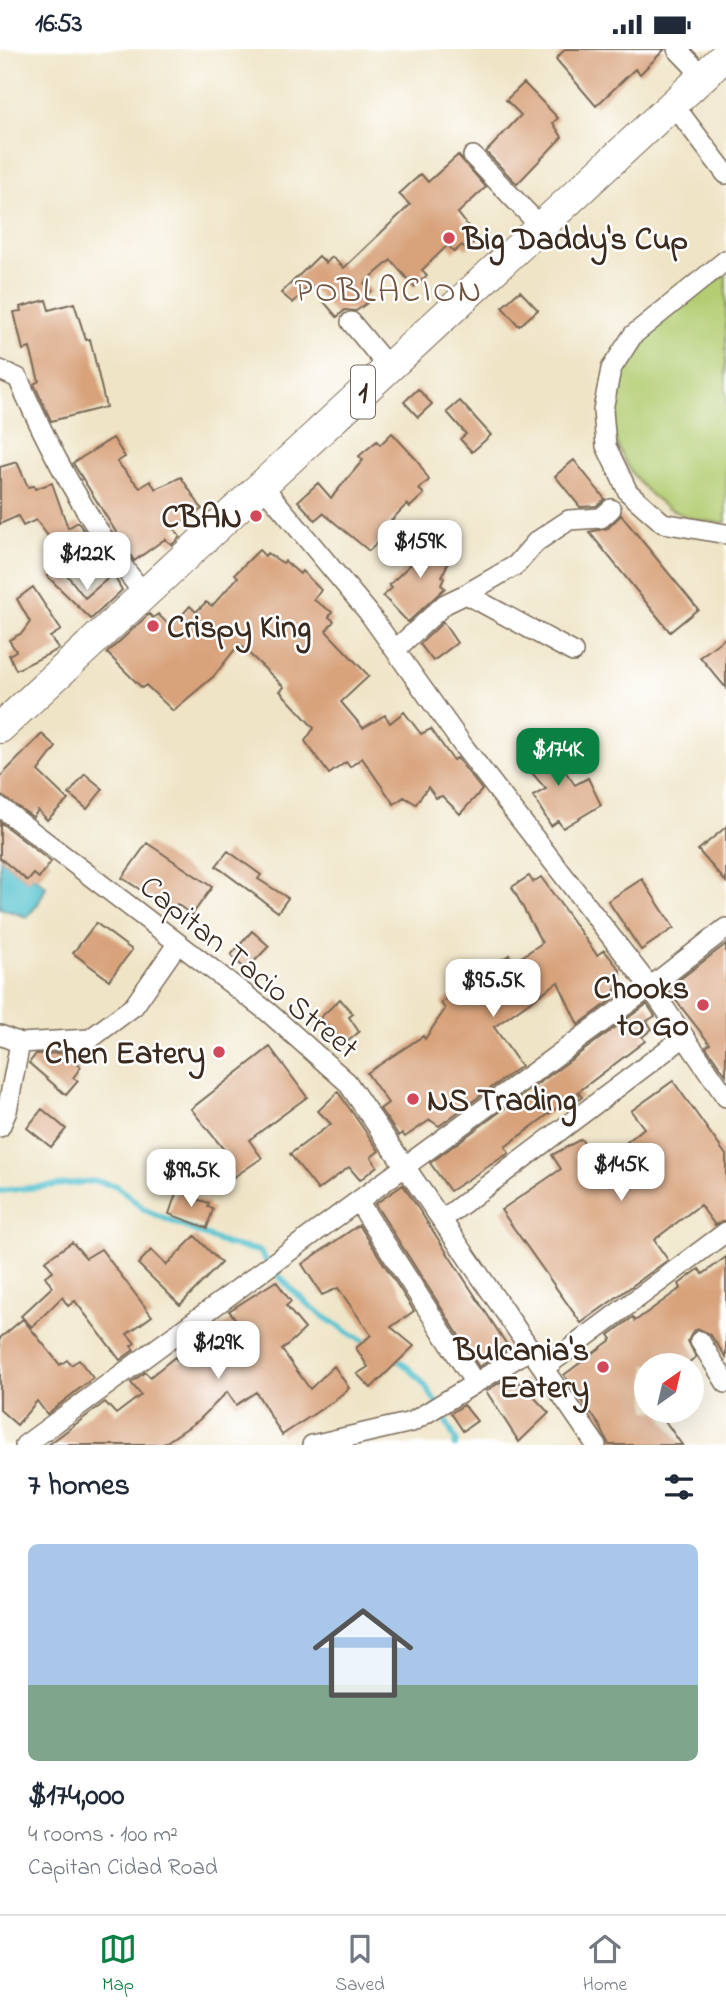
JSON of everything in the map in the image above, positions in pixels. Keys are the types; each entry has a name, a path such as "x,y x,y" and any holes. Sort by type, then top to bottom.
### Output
{"highway":[{"name":"1","path":"0,729 673,104 714,61"}],"street":[{"path":"677,49 714,61"},
{"path":"673,104 726,174"},
{"path":"473,156 541,227"},
{"path":"726,260 633,335 611,369 603,410 606,446 628,492 663,523 726,534"},
{"path":"351,322 389,368"},
{"path":"0,370 18,379 77,500 113,556 144,594"},
{"path":"262,485 368,613 464,747 650,987 726,1097"},
{"path":"395,650 445,604 516,565 536,542 569,520 601,518 611,509"},
{"path":"466,594 573,652"},
{"name":"Capitan Tacio Street","path":"0,807 268,1011 347,1082 407,1165 596,1445"},
{"path":"25,1445 650,987 726,928"},
{"path":"0,1035 20,1043 90,1039 134,1006 178,943"},
{"path":"443,1219 684,1037"},
{"path":"0,1127 7,1111 20,1043"},
{"path":"358,1201 475,1383"},
{"path":"544,1368 726,1232"},
{"path":"700,1341 726,1383"},
{"path":"312,1445 412,1422 531,1349"}],"green space":[{"path":"726,274 726,522 699,520 673,510 651,495 633,474 619,450 612,424 612,397 619,370 639,341 666,316"}],"water":[{"path":"0,853 2,860 28,881 33,876 46,887 38,904 27,917 0,908"}],"building":[{"path":"565,49 665,49 640,74 635,69 596,106 556,59"},
{"path":"524,83 558,118 553,123 562,137 517,184 486,152 521,115 506,100"},
{"path":"458,155 486,187 458,213 478,239 466,249 462,245 454,252 448,245 422,270 427,276 414,287 391,260 364,283 371,291 363,298 367,303 356,311 345,310 337,317 312,288 308,291 306,289 293,303 281,293 319,256 326,263 332,257 344,268 410,205 399,194 421,174 428,182"},
{"path":"520,291 538,310 519,326 502,307"},
{"path":"46,300 49,310 74,303 86,340 90,339 106,407 51,421 34,384 39,381 30,348 23,350 14,312 21,311 20,307"},
{"path":"418,389 432,404 418,417 404,402"},
{"path":"460,401 491,435 472,452 460,439 466,434 447,412"},
{"path":"392,433 417,460 429,480 419,489 424,494 410,507 407,504 380,532 384,536 369,551 323,513 315,520 298,501 318,483 331,498 363,460 359,456 377,441 380,445"},
{"path":"113,438 125,457 117,462 140,488 150,481 156,489 181,477 202,509 174,528 180,537 172,545 165,539 134,561 73,463"},
{"path":"574,460 605,499 596,506 580,507 555,476"},
{"path":"17,462 28,487 34,486 35,489 52,483 68,528 78,522 92,543 66,560 36,520 23,526 18,516 0,524 0,467"},
{"path":"621,515 698,609 670,632 589,532 608,528"},
{"path":"434,537 454,550 442,576 444,578 441,585 445,588 408,622 383,596 392,588 389,585 410,565 408,563"},
{"path":"259,550 265,556 267,553 283,563 285,561 300,574 302,571 321,590 314,600 332,612 329,617 334,621 326,631 369,676 341,702 363,728 385,715 390,723 404,712 421,734 431,729 453,760 457,758 482,790 460,814 442,796 436,798 428,787 416,804 404,797 394,804 362,758 350,767 346,762 329,774 305,741 314,728 280,691 284,687 239,644 214,676 173,711 146,685 142,688 107,653 149,614 153,618 158,614 171,627 190,606 196,612 206,602 212,606 238,577 235,574"},
{"path":"60,566 85,598 113,574 122,590 91,619 47,576"},
{"path":"33,587 61,630 50,637 59,649 16,670 9,655 16,651 9,640 22,633 30,622 17,599"},
{"path":"443,622 457,643 433,661 420,644"},
{"path":"726,637 726,688 700,657"},
{"path":"42,734 56,747 38,771 68,800 47,820 38,810 33,817 0,795 0,777"},
{"path":"542,739 575,785 588,778 601,805 563,828 558,821 551,826 533,796 546,789 518,757"},
{"path":"85,774 103,789 87,809 69,794"},
{"path":"0,822 51,862 39,878 34,874 28,881 0,858"},
{"path":"726,827 726,882 698,850"},
{"path":"147,843 212,887 192,915 177,904 172,910 122,878"},
{"path":"228,851 261,875 258,879 288,898 278,912 216,866"},
{"path":"529,876 533,882 541,877 597,955 604,950 620,970 613,999 578,1025 558,982 494,1027 521,1066 439,1126 430,1120 405,1137 402,1133 399,1136 380,1109 388,1103 367,1073 423,1036 425,1039 445,1009 441,1003 509,955 514,962 542,943 512,887"},
{"path":"642,879 674,928 641,950 608,901"},
{"path":"96,923 132,950 109,980 73,953"},
{"path":"252,931 269,946 246,970 231,955"},
{"name":"Chooks to Go","path":"726,944 726,1075 706,1047 710,1044 667,989"},
{"path":"340,999 353,1014 349,1017 359,1032 342,1046 321,1017"},
{"path":"647,1004 655,1016 647,1021 652,1029 642,1037 645,1041 578,1092 582,1097 570,1106 566,1101 505,1147 509,1153 450,1191 430,1163"},
{"path":"270,1047 307,1097 249,1140 262,1158 234,1177 222,1162 230,1157 191,1109"},
{"path":"63,1053 81,1067 73,1078 78,1081 66,1095 29,1063 36,1054"},
{"path":"673,1081 726,1155 726,1220 715,1225 700,1205 654,1240 668,1260 581,1323 501,1210 561,1169 552,1155 581,1139 599,1165 644,1128 631,1111"},
{"path":"338,1092 379,1151 371,1157 377,1166 360,1180 349,1167 318,1190 290,1154 331,1124 318,1111"},
{"path":"42,1109 66,1129 51,1147 27,1128"},
{"path":"403,1185 509,1348 479,1367 375,1204"},
{"path":"178,1188 194,1193 193,1198 209,1203 208,1207 213,1209 207,1228 169,1214"},
{"path":"359,1225 414,1311 391,1327 414,1346 371,1388 357,1374 368,1367 356,1348 371,1335 338,1288 322,1295 302,1264"},
{"path":"195,1236 221,1263 180,1305 138,1264 151,1250 166,1265"},
{"path":"72,1242 86,1258 101,1249 152,1316 127,1334 135,1343 131,1346 134,1350 120,1360 75,1301 68,1306 62,1297 32,1327 21,1316 52,1287 45,1276 53,1271 45,1261"},
{"path":"726,1257 726,1357 710,1334 699,1329 693,1331 688,1341 694,1353 634,1353 634,1423 666,1423 682,1445 609,1445 600,1426 564,1375 612,1339 609,1335 633,1317 635,1321 681,1288 679,1284 699,1269 703,1274"},
{"path":"276,1281 291,1302 286,1306 305,1329 282,1350 310,1389 334,1366 349,1388 335,1400 282,1435 256,1392 236,1405 227,1392 199,1420 162,1445 48,1445 105,1402 116,1414 141,1395 131,1383 145,1372 150,1377 175,1357 180,1363 218,1337 216,1329 235,1318 229,1311"},
{"path":"23,1319 60,1365 67,1360 71,1365 79,1360 93,1378 47,1414 37,1401 17,1425 0,1410 0,1338"},
{"path":"526,1379 534,1391 531,1394 549,1413 519,1442 486,1391 504,1380 511,1388"},
{"path":"464,1405 477,1421 463,1431 451,1413"}],"waterway":[{"path":"0,1191 95,1181 117,1186 145,1210 226,1244 259,1251 284,1282 309,1305 337,1326 371,1345"},
{"path":"393,1357 423,1383 444,1417 456,1441 455,1445"}],"place":[{"name":"Big Daddy's Cup","path":"449,238"},
{"name":"CBAN","path":"256,516"},
{"name":"Crispy King","path":"153,626"},
{"name":"Chooks to Go","path":"703,1005"},
{"name":"Chen Eatery","path":"219,1052"},
{"name":"NS Trading","path":"413,1099"},
{"name":"Bulcania's Eatery","path":"603,1367"}],"district":[{"name":"POBLACION","path":"389,289"}]}
